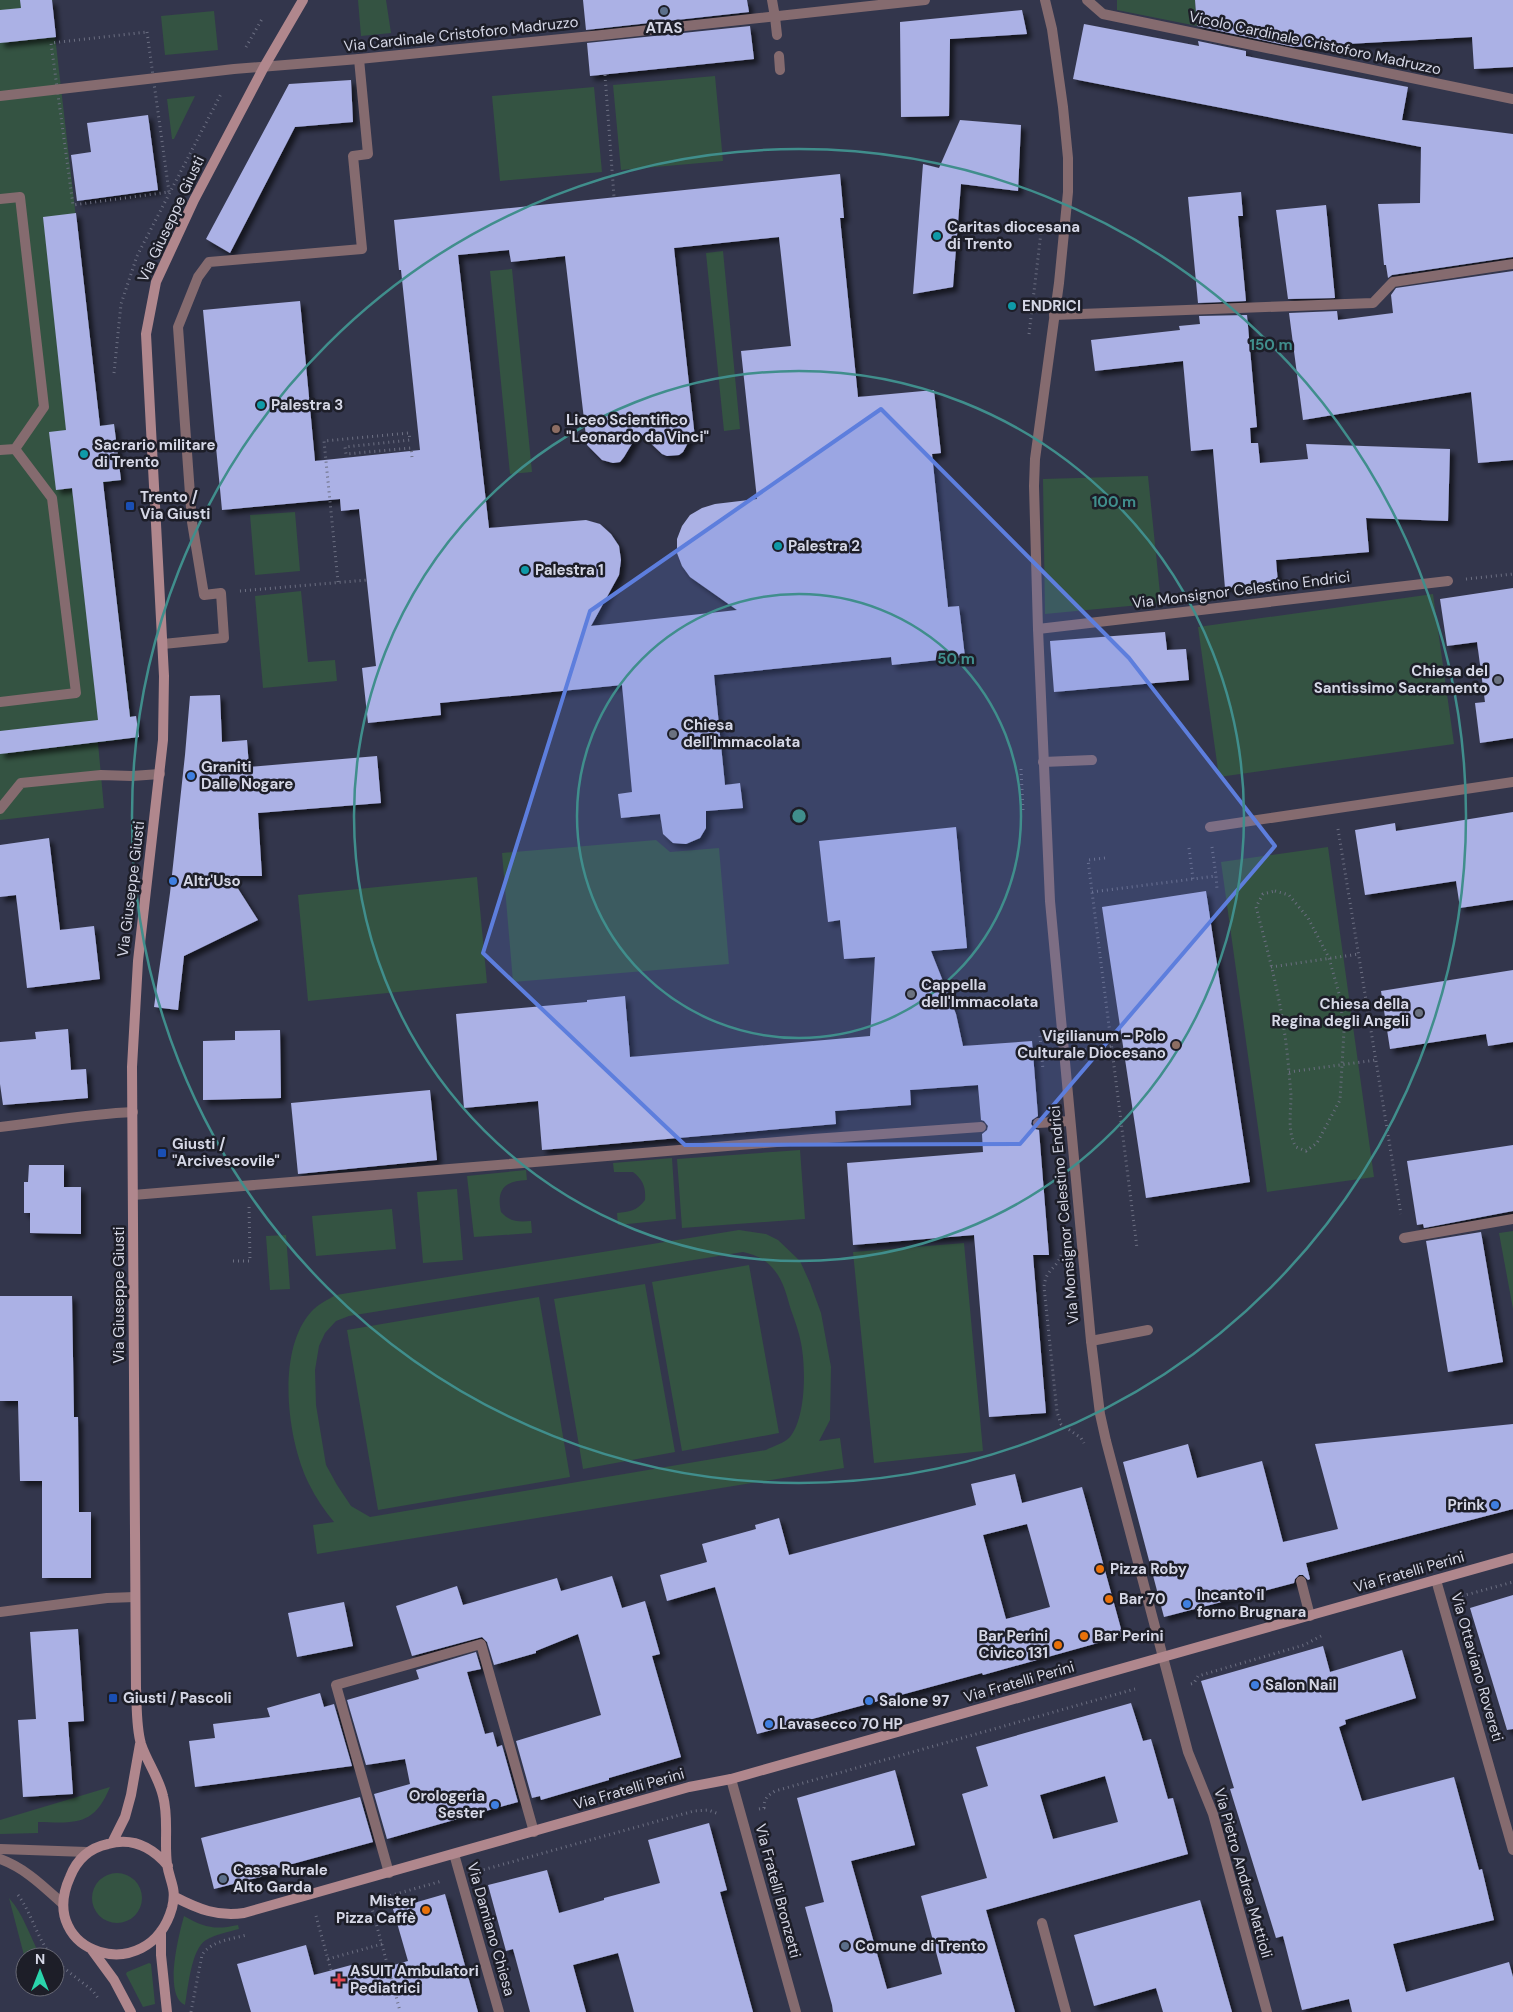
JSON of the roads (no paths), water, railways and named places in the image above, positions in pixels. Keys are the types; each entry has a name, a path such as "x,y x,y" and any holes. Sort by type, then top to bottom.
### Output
{"street":[{"name":"Via Giuseppe Giusti","path":"175,1897 168,1866 163,1796 141,1743 136,1696 132,1067 137,971 160,774 164,705 163,644 146,334 156,282 194,200 264,67 303,0"},
{"path":"772,0 777,35"},
{"name":"Via Cardinale Cristoforo Madruzzo","path":"0,96 264,67 359,60 925,0"},
{"name":"Via Monsignor Celestino Endrici","path":"1045,0 1052,29 1068,158 1068,192 1035,459 1034,486 1043,762 1050,901 1091,1340 1100,1414 1163,1657"},
{"name":"Vicolo Cardinale Cristoforo Madruzzo","path":"1087,0 1103,14 1513,99"},
{"path":"779,56 780,70"},
{"path":"163,644 224,638 221,593 204,595 192,522 178,327 198,277 209,262 362,249 353,156 368,154 359,60"},
{"path":"0,199 20,197 44,407 15,449"},
{"path":"1054,315 1373,303 1393,282 1513,264"},
{"path":"0,450 15,449"},
{"path":"0,702 76,693 52,498 15,449"},
{"name":"Via Monsignor Celestino Endrici","path":"1038,629 1448,581"},
{"path":"1043,762 1092,760"},
{"path":"0,809 21,783 101,775 132,776 160,774"},
{"path":"1210,827 1513,782"},
{"path":"0,1128 101,1113 133,1112"},
{"path":"1038,1123 1070,1121"},
{"path":"133,1195 981,1127"},
{"path":"1404,1238 1513,1219"},
{"path":"1091,1340 1148,1330"},
{"name":"Via Fratelli Perini","path":"175,1897 210,1913 230,1915 389,1873 689,1787 731,1779 1513,1558"},
{"name":"Via Ottaviano Rovereti","path":"1436,1580 1513,1850"},
{"path":"1301,1581 1310,1616"},
{"path":"0,1612 107,1598 136,1597"},
{"path":"389,1873 336,1685 481,1644 534,1832"},
{"name":"Via Pietro Andrea Mattioli","path":"1163,1657 1188,1752 1213,1814 1267,2012"},
{"name":"Via Giuseppe Giusti","path":"112,1842 125,1817 141,1743"},
{"name":"Via Fratelli Bronzetti","path":"731,1779 796,2012"},
{"path":"168,1866 150,1849 138,1843 112,1842 100,1846 87,1852 80,1859 69,1878 65,1888 64,1913 72,1936 92,1950 104,1954 129,1954 140,1950 150,1943 161,1931 175,1897"},
{"path":"0,1849 87,1852"},
{"name":"Via Damiano Chiesa","path":"454,1854 499,2012"},
{"path":"0,1859 31,1875 63,1904"},
{"path":"1042,1923 1066,2012"},
{"path":"161,1931 161,1955 167,2012"},
{"path":"92,1950 114,1980 131,2012"}],"place":[{"name":"ATAS","path":"664,11"},
{"name":"Caritas diocesana di Trento","path":"937,236"},
{"name":"ENDRICI","path":"1012,306"},
{"name":"Palestra 3","path":"261,405"},
{"name":"Liceo Scientifico \"Leonardo da Vinci\"","path":"556,429"},
{"name":"Sacrario militare di Trento","path":"84,454"},
{"name":"Trento / Via Giusti","path":"130,506"},
{"name":"Palestra 2","path":"778,546"},
{"name":"Palestra 1","path":"525,570"},
{"name":"Chiesa del Santissimo Sacramento","path":"1498,680"},
{"name":"Chiesa dell'Immacolata","path":"673,734"},
{"name":"Graniti Dalle Nogare","path":"191,776"},
{"name":"Altr'Uso","path":"173,881"},
{"name":"Cappella dell'Immacolata","path":"911,994"},
{"name":"Chiesa della Regina degli Angeli","path":"1419,1013"},
{"name":"Vigilianum - Polo Culturale Diocesano","path":"1176,1045"},
{"name":"Giusti / \"Arcivescovile\"","path":"162,1153"},
{"name":"Prink","path":"1495,1505"},
{"name":"Pizza Roby","path":"1100,1569"},
{"name":"Bar 70","path":"1109,1599"},
{"name":"Incanto il forno Brugnara","path":"1187,1604"},
{"name":"Bar Perini","path":"1084,1636"},
{"name":"Bar Perini Civico 131","path":"1058,1645"},
{"name":"Salon Nail","path":"1255,1685"},
{"name":"Giusti / Pascoli","path":"113,1698"},
{"name":"Salone 97","path":"869,1701"},
{"name":"Lavasecco 70 HP","path":"769,1724"},
{"name":"Orologeria Sester","path":"495,1805"},
{"name":"Cassa Rurale Alto Garda","path":"223,1879"},
{"name":"Mister Pizza Caffè","path":"426,1910"},
{"name":"Comune di Trento","path":"845,1946"},
{"name":"ASUIT Ambulatori Pediatrici","path":"339,1980"}]}
